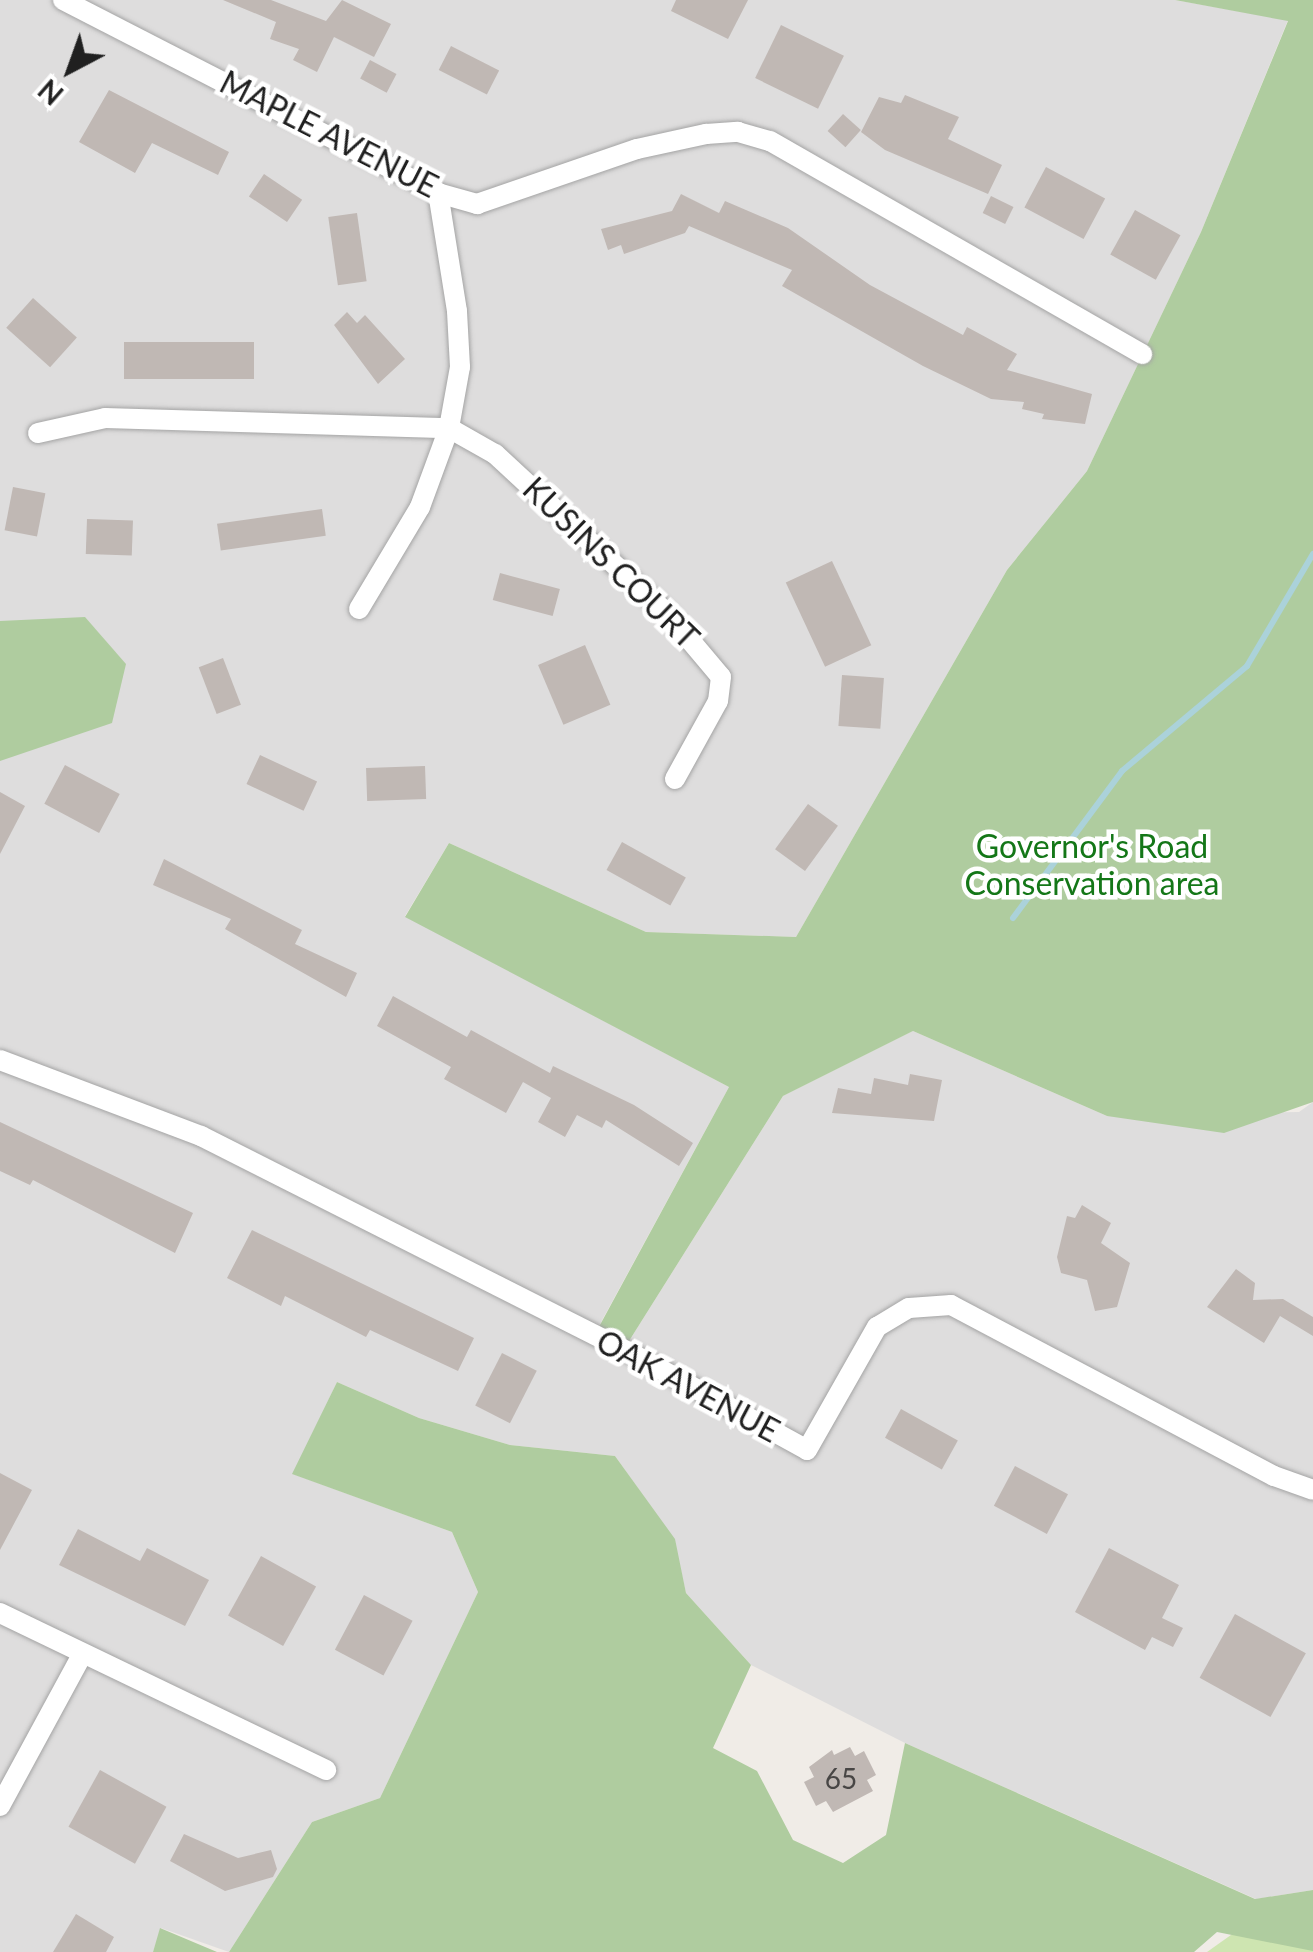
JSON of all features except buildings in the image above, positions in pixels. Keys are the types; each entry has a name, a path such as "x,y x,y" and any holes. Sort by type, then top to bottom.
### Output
{"street":[{"name":"MAPLE AVENUE","path":"63,0 438,193 476,204 637,149 738,132 770,141 1142,354"},
{"path":"359,608 420,507 449,428 459,348 438,193"},
{"path":"38,433 105,418 449,428"},
{"name":"KUSINS COURT","path":"449,428 495,454 668,614 721,677 718,702 676,779"},
{"name":"OAK AVENUE","path":"0,1060 201,1136 629,1352 807,1450 877,1327 909,1308 951,1306 1274,1476 1313,1490"},
{"path":"0,1614 326,1770"},
{"path":"0,1806 82,1656"}],"shaded area":[{"path":"0,0 1175,0 1288,20 1201,232 1087,471 1007,570 796,937 646,932 449,843 405,916 729,1087 594,1335 624,1349 783,1096 913,1031 1107,1116 1299,1112 1313,1102 1313,1890 1256,1899 905,1743 751,1665 686,1593 674,1539 615,1456 510,1445 419,1418 337,1382 293,1474 452,1532 478,1592 380,1798 312,1822 229,1952 161,1928 153,1952 0,1952"}],"green space":[{"name":"Governor's Road Conservation area","path":"1175,0 1313,0 1313,1102 1224,1133 1107,1116 913,1031 783,1096 624,1349 594,1336 729,1087 405,917 449,843 646,932 796,937 1007,570 1087,471 1201,232 1288,21"},
{"path":"85,617 126,664 112,723 0,761 0,621"},
{"path":"337,1382 419,1418 510,1445 615,1456 675,1539 686,1593 751,1665 713,1748 757,1771 793,1840 843,1863 886,1835 905,1743 1255,1899 1313,1890 1313,1951 1217,1932 1194,1952 229,1952 312,1822 380,1798 478,1592 452,1532 292,1474"},
{"path":"160,1928 217,1952 153,1952"},
{"path":"1238,1930 1313,1949 1313,1952 1207,1952"}],"waterway":[{"path":"1013,918 1122,771 1247,666 1313,554"}]}
